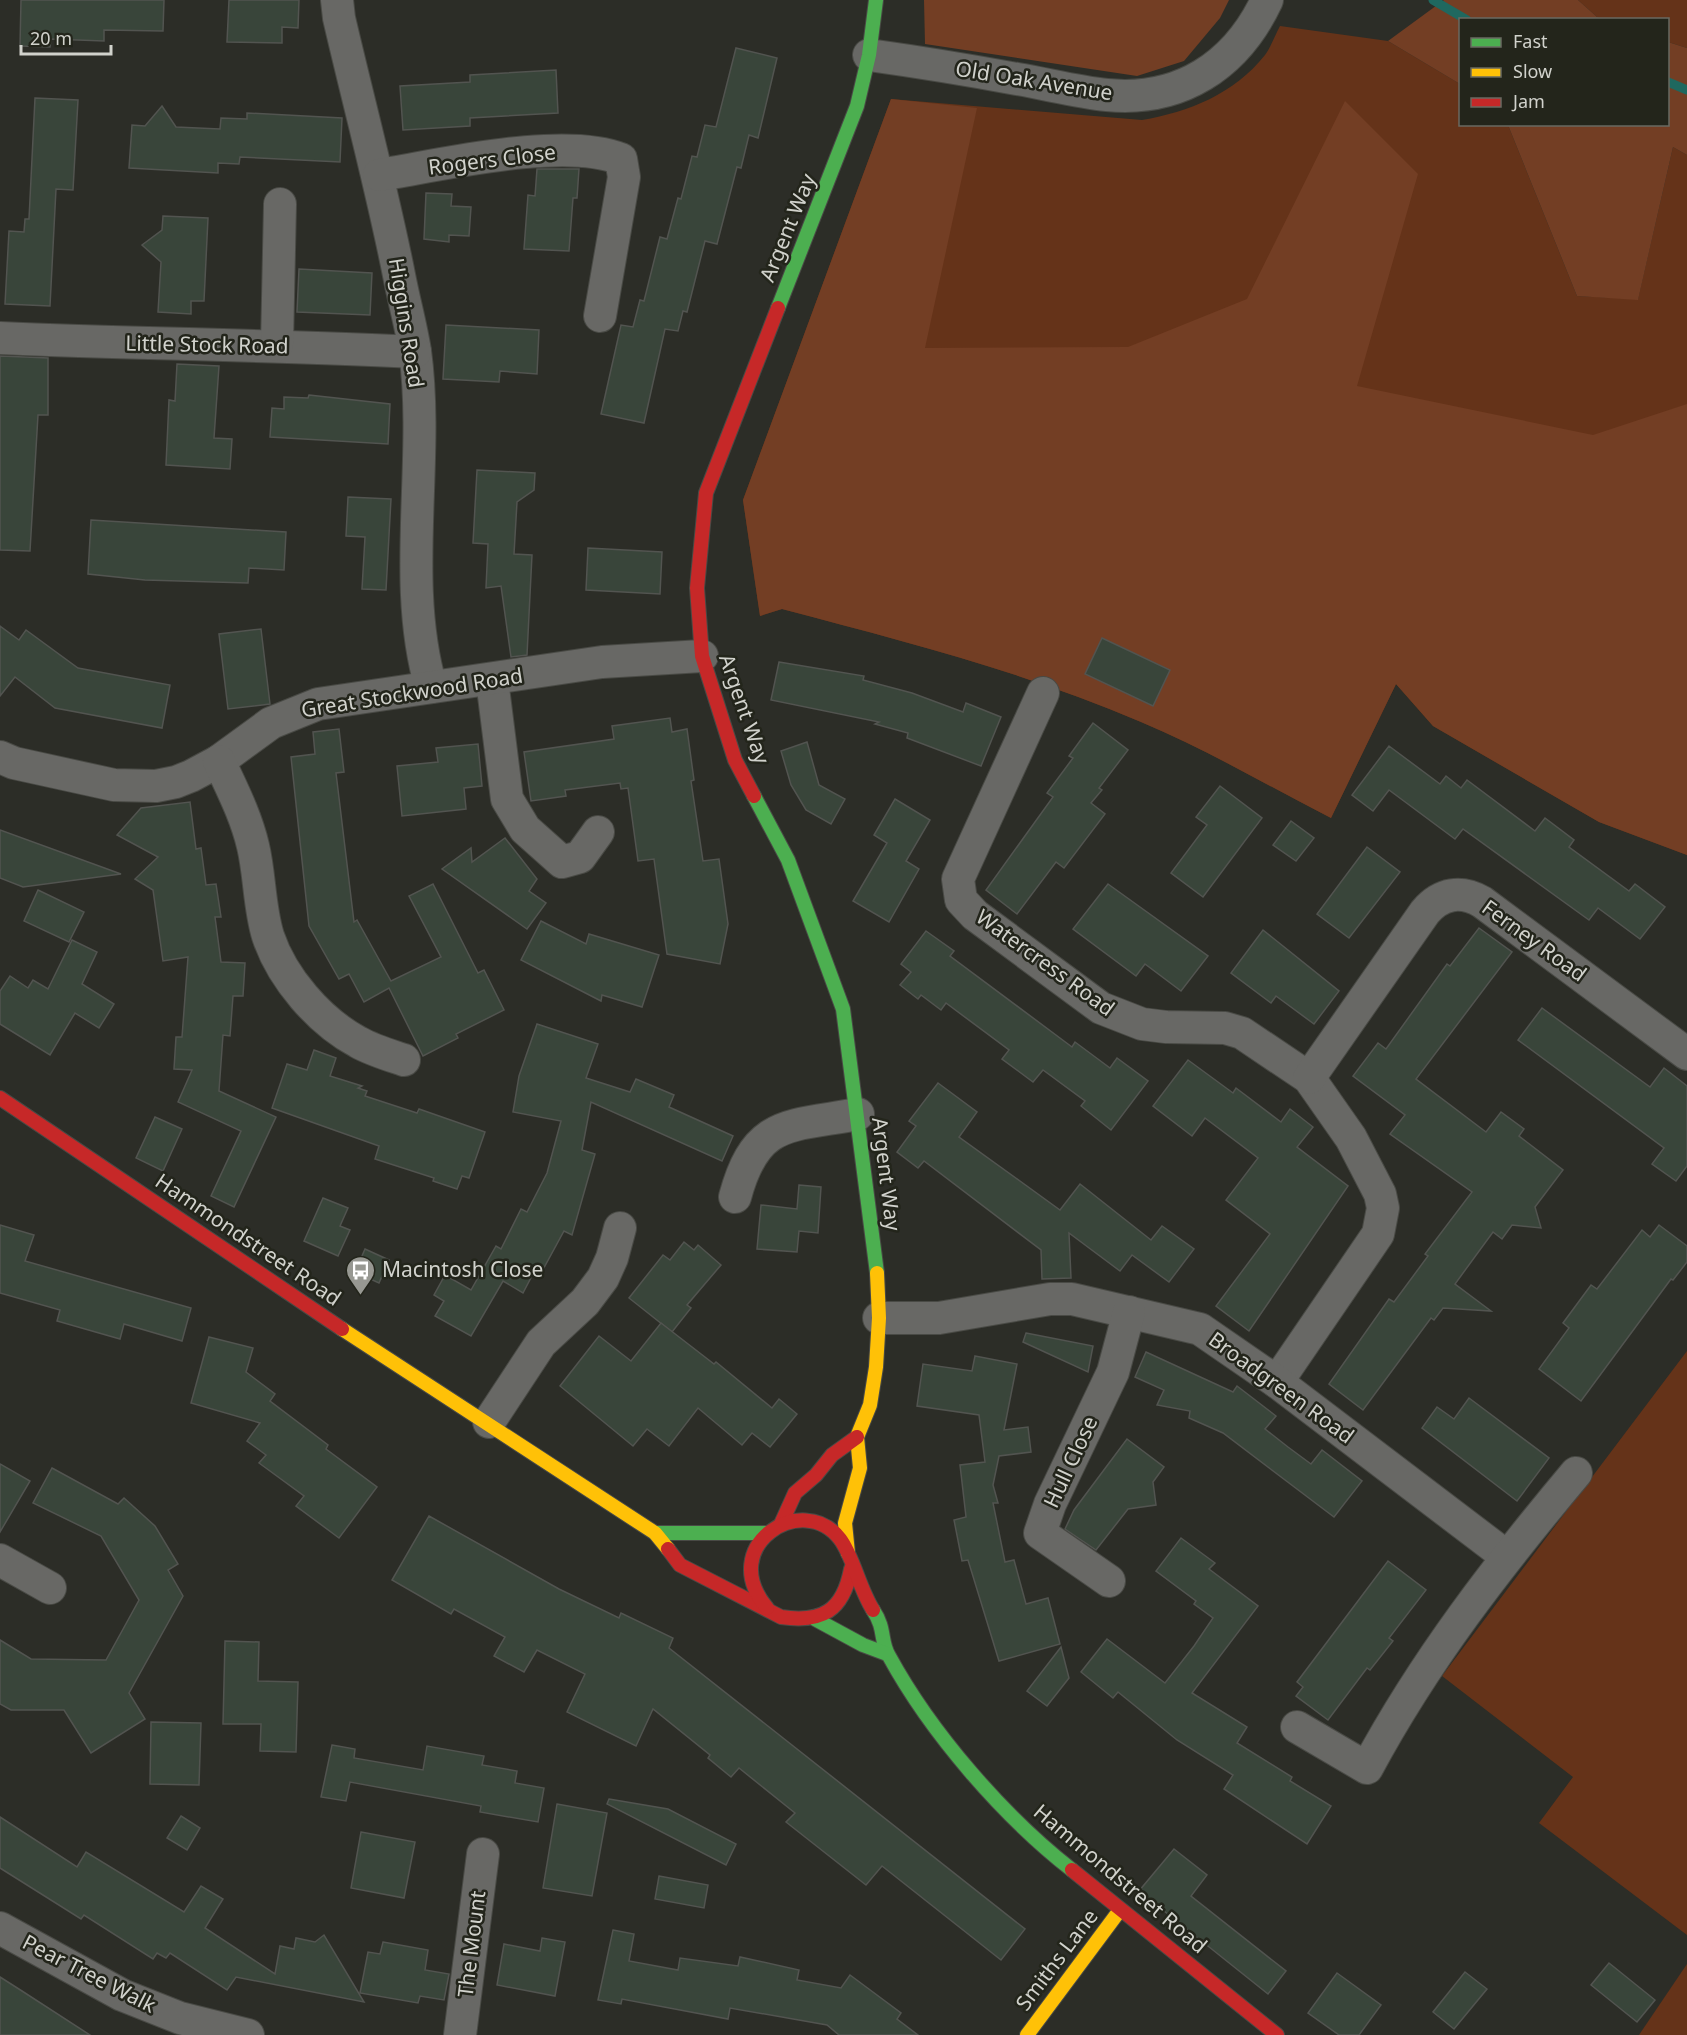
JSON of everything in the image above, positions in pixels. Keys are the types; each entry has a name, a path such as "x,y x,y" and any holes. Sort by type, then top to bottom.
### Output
{"street":[{"name":"Higgins Road","path":"337,0 339,18 379,175 415,352 421,449 418,563 420,622 424,662 431,687"},
{"name":"Argent Way","path":"848,1553 845,1523 860,1468 857,1437 870,1405 876,1367 879,1318 876,1254 843,1009 788,860 735,760 702,656 697,588 706,493 857,106 869,55 876,0"},
{"name":"Old Oak Avenue","path":"869,55 1106,95 1159,94 1204,75 1225,59 1244,41 1267,0"},
{"name":"Rogers Close","path":"379,175 542,150 606,153 621,159 624,177 600,316"},
{"path":"277,345 280,204"},
{"name":"Little Stock Road","path":"0,338 136,345 277,345 415,352"},
{"name":"Great Stockwood Road","path":"0,757 44,770 137,787 176,782 219,761 271,723 294,711 318,704 602,662 702,656"},
{"path":"492,680 507,799 525,830 561,862 580,857 598,832"},
{"name":"Watercress Road","path":"1043,693 958,879 962,900 975,915 1101,1008 1142,1024 1166,1027 1225,1028 1242,1033 1309,1078 1351,1138 1380,1194 1382,1221 1378,1234 1277,1382"},
{"path":"219,761 245,819 253,846 268,936 291,979 308,1001 338,1029 358,1042 404,1060"},
{"name":"Ferney Road","path":"1309,1078 1432,903 1454,894 1473,897 1482,902 1687,1054"},
{"name":"Hammondstreet Road","path":"0,1098 330,1321 489,1422 655,1533 680,1565 781,1617 798,1621 815,1619 831,1611 843,1599 849,1584 851,1569 848,1553 840,1539 828,1529 813,1522 797,1521 781,1524 767,1533 754,1553 751,1578 756,1595 767,1608"},
{"path":"735,1197 741,1175 760,1142 779,1129 858,1114"},
{"path":"489,1422 541,1343 585,1302 603,1278 612,1258 620,1228"},
{"name":"Broadgreen Road","path":"879,1318 939,1318 1050,1299 1072,1299 1200,1329 1277,1382 1506,1556"},
{"name":"Hull Close","path":"1109,1581 1040,1533 1050,1504 1113,1372 1129,1312"},
{"path":"781,1524 795,1493 816,1475 832,1455 857,1437"},
{"path":"1297,1727 1367,1768 1399,1709 1506,1556 1576,1473"},
{"path":"655,1533 767,1533"},
{"path":"0,1560 50,1588"},
{"name":"Hammondstreet Road","path":"851,1569 882,1623 887,1654 957,1758 1050,1853 1277,2035"},
{"name":"Hammondstreet Road","path":"815,1619 862,1645 887,1654"},
{"name":"The Mount","path":"460,2035 483,1854"},
{"name":"Smiths Lane","path":"1027,2035 1120,1910"},
{"name":"Pear Tree Walk","path":"0,1928 122,1995 180,2018 248,2035"}],"shaded area":[{"path":"924,0 1229,0 1220,18 1184,61 1137,76 925,44"},
{"path":"1444,0 1578,0 1600,18 1459,18 1459,83 1388,41"},
{"path":"1578,0 1687,0 1687,48 1669,42 1669,18 1597,17"},
{"path":"1280,26 1388,41 1459,83 1459,126 1508,126 1577,296 1638,299 1673,147 1687,155 1687,855 1599,822 1433,726 1396,684 1331,818 1165,733 1053,688 963,659 782,609 760,616 743,500 891,99 1142,120 1177,112 1225,91 1253,69 1269,48"},
{"path":"1669,42 1687,48 1687,155 1673,147 1638,300 1577,296 1508,126 1669,126"},
{"path":"891,99 977,108 925,348 1128,347 1247,299 1345,101 1418,174 1357,386 1593,435 1687,404 1687,855 1599,822 1433,726 1396,684 1331,818 1165,733 1053,688 963,659 782,609 760,616 743,500"},
{"path":"1687,1351 1687,1935 1539,1823 1573,1777 1442,1676"},
{"path":"1687,1964 1687,2035 1639,2035"}],"building":[{"path":"21,0 164,0 163,31 104,30 104,41 51,39 50,47 20,46"},
{"path":"229,0 299,0 298,28 282,27 282,43 227,42"},
{"path":"736,48 777,58 758,138 749,135 741,168 737,167 717,244 705,241 687,312 683,311 678,331 665,329 644,423 601,414 621,325 633,327 640,300 644,301 660,237 667,239 678,198 681,199 692,156 697,157 705,125 716,127"},
{"path":"556,70 558,113 470,118 470,126 403,130 400,86 470,82 470,75"},
{"path":"35,98 78,100 73,190 56,189 50,306 5,304 9,231 24,232 25,219 29,219"},
{"path":"162,106 176,127 220,129 221,118 247,119 247,113 342,118 340,162 240,157 239,164 218,163 218,173 129,168 132,125 145,126"},
{"path":"537,169 579,169 577,198 573,198 569,251 524,249 528,195 535,196"},
{"path":"426,193 452,194 451,206 471,207 469,236 449,235 449,242 424,239"},
{"path":"163,216 208,218 204,301 191,301 191,314 158,312 161,262 142,245 162,230"},
{"path":"299,269 372,273 370,315 297,312"},
{"path":"446,325 539,330 537,374 500,371 499,382 443,379"},
{"path":"0,356 48,358 48,415 38,415 30,551 0,550"},
{"path":"177,364 219,366 214,438 232,439 230,469 166,465 169,400 175,401"},
{"path":"309,395 390,404 388,444 270,437 272,408 284,409 284,397 308,398"},
{"path":"477,470 535,473 534,490 517,502 514,554 532,555 527,655 511,657 501,586 486,588 488,544 473,543"},
{"path":"348,497 391,499 386,590 362,589 365,537 346,536"},
{"path":"91,520 286,532 284,570 249,568 248,583 145,580 88,574"},
{"path":"588,548 662,552 660,594 586,590"},
{"path":"0,626 19,640 26,630 78,668 170,685 162,728 55,708 15,677 0,696"},
{"path":"261,629 270,704 228,709 219,634"},
{"path":"1102,638 1170,670 1153,706 1085,674"},
{"path":"779,662 864,676 863,680 912,693 963,712 966,703 1001,717 981,766 907,738 908,733 875,724 879,722 771,700"},
{"path":"670,718 672,732 687,729 694,780 691,781 703,861 719,859 728,924 720,964 667,954 654,859 638,861 628,788 621,789 620,783 565,790 566,796 531,801 524,752 614,739 612,726"},
{"path":"1093,723 1128,750 1099,788 1102,790 1091,803 1105,814 1064,868 1056,862 1017,914 986,890 1053,797 1047,793 1073,758 1069,756"},
{"path":"339,729 344,772 336,773 354,922 357,920 391,981 441,957 409,896 433,884 478,973 484,970 504,1010 456,1034 458,1038 423,1056 389,988 364,1002 349,974 339,979 309,926 291,757 315,754 313,732"},
{"path":"807,742 819,785 845,799 831,824 806,810 791,785 781,751"},
{"path":"478,744 482,786 464,788 466,809 402,816 397,766 438,762 436,748"},
{"path":"1389,746 1440,784 1446,776 1461,788 1467,780 1535,831 1545,818 1574,840 1569,847 1629,891 1635,884 1665,907 1640,939 1598,908 1589,920 1463,829 1455,839 1389,790 1373,811 1352,795"},
{"path":"1220,786 1262,818 1203,897 1171,873 1207,825 1196,817"},
{"path":"895,799 930,820 906,861 919,869 889,922 853,901 887,843 874,835"},
{"path":"190,802 196,849 201,848 206,885 216,884 221,917 215,917 221,962 245,963 243,996 233,996 230,1036 223,1035 219,1091 276,1117 234,1207 211,1196 241,1131 178,1102 192,1070 174,1069 176,1037 182,1037 188,957 163,961 153,890 135,879 158,857 117,835 141,808"},
{"path":"1291,821 1314,838 1296,861 1273,845"},
{"path":"0,830 121,874 23,887 0,878"},
{"path":"505,838 537,879 529,891 546,903 527,929 442,869 471,848 472,862"},
{"path":"1367,847 1400,872 1349,938 1317,914"},
{"path":"1108,884 1208,956 1181,991 1145,964 1136,976 1073,929"},
{"path":"38,890 84,912 69,942 24,921"},
{"path":"541,921 586,944 589,934 659,955 642,1007 602,995 601,1001 521,960"},
{"path":"1479,928 1512,952 1416,1079 1486,1132 1501,1112 1524,1129 1519,1136 1563,1170 1535,1207 1541,1228 1512,1225 1502,1239 1493,1232 1455,1284 1491,1311 1443,1308 1434,1320 1431,1318 1363,1410 1329,1384 1389,1299 1394,1302 1428,1256 1425,1254 1472,1192 1390,1134 1405,1115 1353,1076 1378,1043 1386,1049 1447,964 1450,966"},
{"path":"1263,930 1339,991 1314,1024 1276,996 1271,1003 1231,973"},
{"path":"926,931 954,951 950,956 1072,1047 1075,1042 1110,1068 1117,1058 1148,1081 1111,1130 1081,1106 1085,1101 1043,1070 1033,1082 1002,1059 1009,1050 946,1003 941,1010 921,995 918,999 900,985 911,972 901,964"},
{"path":"72,940 97,952 82,984 114,1004 99,1028 75,1013 50,1055 0,1024 0,991 10,976 28,988 33,980 48,989"},
{"path":"1542,1008 1650,1087 1664,1068 1687,1086 1687,1166 1676,1181 1652,1164 1664,1148 1518,1040"},
{"path":"537,1024 598,1044 586,1078 630,1092 636,1079 674,1095 669,1107 733,1136 722,1161 591,1102 582,1150 595,1154 572,1235 564,1231 540,1275 534,1272 523,1293 503,1281 471,1336 435,1316 444,1301 434,1295 445,1275 471,1290 496,1246 501,1249 521,1209 527,1212 547,1173 561,1121 513,1112 519,1076"},
{"path":"314,1050 336,1058 330,1076 362,1086 358,1088 367,1091 365,1096 417,1113 419,1109 485,1132 469,1178 462,1176 457,1189 433,1181 434,1178 375,1159 379,1146 272,1108 287,1064 307,1070"},
{"path":"1188,1060 1233,1093 1236,1088 1281,1122 1290,1109 1313,1127 1297,1147 1348,1186 1249,1331 1216,1306 1270,1234 1226,1200 1258,1158 1205,1118 1192,1136 1153,1106"},
{"path":"938,1083 977,1112 959,1137 1060,1210 1080,1184 1151,1240 1162,1226 1194,1249 1169,1282 1132,1255 1120,1271 1069,1233 1071,1278 1042,1279 1041,1250 924,1161 918,1168 897,1152 916,1126 909,1121"},
{"path":"155,1117 182,1129 163,1171 136,1158"},
{"path":"799,1185 821,1187 818,1233 799,1231 797,1252 757,1249 761,1205 797,1209"},
{"path":"323,1198 348,1208 340,1226 350,1230 338,1256 304,1241"},
{"path":"0,1225 34,1235 25,1261 191,1308 182,1341 124,1324 120,1339 57,1321 60,1310 0,1293"},
{"path":"1659,1225 1687,1246 1687,1262 1673,1280 1671,1279 1581,1401 1539,1369 1569,1328 1563,1323 1591,1285 1597,1289 1642,1230 1650,1237"},
{"path":"684,1242 694,1250 698,1245 721,1265 687,1305 691,1308 672,1332 629,1298 663,1255 670,1260"},
{"path":"365,1249 389,1260 379,1283 355,1272"},
{"path":"661,1323 714,1364 716,1362 772,1408 779,1399 797,1414 770,1447 752,1433 742,1445 698,1408 669,1446 647,1429 633,1446 560,1386 599,1336 631,1361"},
{"path":"1026,1333 1093,1346 1088,1372 1023,1342"},
{"path":"209,1337 253,1348 246,1372 275,1394 270,1401 328,1445 326,1449 377,1487 339,1538 296,1506 304,1496 259,1463 266,1455 247,1441 260,1423 191,1403"},
{"path":"1146,1352 1233,1392 1237,1386 1276,1416 1265,1429 1288,1447 1311,1464 1322,1450 1362,1481 1334,1517 1223,1433 1189,1418 1190,1411 1157,1405 1164,1390 1135,1377"},
{"path":"975,1356 1017,1364 1004,1430 1028,1427 1031,1452 999,1456 993,1485 998,1503 993,1503 1005,1562 1014,1560 1026,1604 1048,1598 1060,1644 999,1661 968,1560 962,1561 954,1520 966,1517 960,1465 985,1462 979,1415 917,1406 923,1364 972,1371"},
{"path":"1469,1398 1549,1458 1517,1501 1422,1428 1437,1407 1454,1419"},
{"path":"1127,1439 1164,1467 1153,1482 1156,1505 1128,1509 1096,1550 1065,1529 1074,1510"},
{"path":"0,1464 30,1481 0,1532"},
{"path":"52,1468 118,1504 124,1498 155,1526 178,1564 168,1570 183,1596 129,1693 145,1719 91,1753 64,1710 11,1710 0,1704 0,1640 31,1659 106,1660 139,1600 101,1536 33,1503"},
{"path":"429,1516 559,1589 619,1618 621,1613 673,1638 669,1648 1025,1929 1001,1960 882,1866 866,1885 786,1822 795,1813 739,1768 731,1777 708,1758 710,1755 653,1709 636,1746 567,1712 585,1674 537,1650 524,1672 494,1656 505,1637 454,1609 451,1614 392,1580"},
{"path":"1181,1538 1215,1563 1209,1569 1258,1606 1192,1693 1247,1727 1237,1743 1292,1777 1290,1781 1331,1806 1307,1844 1224,1789 1233,1775 1177,1740 1118,1692 1113,1698 1081,1672 1107,1639 1165,1683 1194,1646 1213,1618 1194,1604 1196,1601 1156,1571"},
{"path":"1388,1561 1426,1590 1389,1638 1393,1641 1370,1670 1367,1668 1328,1720 1296,1696 1303,1687 1297,1682"},
{"path":"225,1641 259,1642 258,1681 298,1682 296,1752 260,1751 261,1724 223,1724"},
{"path":"1061,1647 1069,1678 1047,1706 1027,1691"},
{"path":"151,1722 201,1723 199,1785 150,1784"},
{"path":"332,1745 355,1749 354,1758 423,1770 427,1746 484,1756 482,1765 517,1771 515,1783 544,1788 538,1822 480,1812 481,1806 350,1782 346,1801 321,1797"},
{"path":"609,1799 668,1809 736,1844 726,1865 607,1804"},
{"path":"557,1804 607,1813 592,1896 543,1888"},
{"path":"181,1816 200,1828 187,1850 167,1838"},
{"path":"0,1817 77,1867 86,1852 184,1912 201,1886 223,1899 205,1928 275,1974 280,1946 294,1949 296,1938 315,1942 324,1935 364,2002 236,1977 227,1990 170,1953 166,1958 157,1953 153,1959 84,1915 81,1919 0,1868"},
{"path":"361,1832 415,1842 404,1898 351,1888"},
{"path":"1174,1849 1207,1875 1191,1896 1286,1971 1268,1994 1139,1891"},
{"path":"659,1876 708,1885 704,1908 655,1899"},
{"path":"613,1930 634,1934 629,1961 678,1970 680,1958 738,1966 740,1957 799,1970 797,1980 841,1988 850,1975 901,2013 897,2019 918,2035 839,2035 827,2025 730,2008 728,2019 622,1999 621,2004 598,2000"},
{"path":"542,1938 565,1942 555,1996 497,1985 504,1944 540,1951"},
{"path":"383,1942 428,1950 425,1970 449,1974 444,2000 420,1996 418,2003 360,1993 368,1952 380,1954"},
{"path":"1609,1963 1655,2000 1637,2022 1591,1985"},
{"path":"1465,1972 1487,1989 1454,2029 1433,2012"},
{"path":"1337,1973 1381,2005 1359,2035 1339,2035 1308,2013"},
{"path":"0,1977 22,1991 90,2035 0,2035"}],"waterway":[{"path":"1433,0 1464,18"},
{"path":"1669,82 1687,90"}],"traffic: fast":[{"path":"778,308 857,106 869,55 876,0"},
{"path":"754,796 788,860 843,1009 877,1273"},
{"path":"655,1533 767,1533"},
{"path":"873,1610 880,1623 886,1651 906,1685 947,1743 970,1772 1020,1825 1072,1870"},
{"path":"815,1619 863,1645 887,1654"}],"traffic: slow":[{"path":"848,1553 845,1523 860,1468 857,1437 870,1405 876,1367 879,1318 877,1273"},
{"path":"342,1329 655,1533 668,1549"},
{"path":"1027,2035 1120,1910"}],"traffic: jam":[{"path":"754,796 735,760 702,656 697,588 706,493 778,308"},
{"path":"0,1098 342,1329"},
{"path":"781,1524 795,1493 816,1475 832,1455 857,1437"},
{"path":"767,1608 754,1585 751,1564 757,1546 770,1532 787,1523 806,1520 824,1525 840,1539 849,1554 873,1610"},
{"path":"668,1549 680,1565 781,1617 808,1618 828,1611 842,1595 851,1569"},
{"path":"1072,1870 1277,2035"}],"place":[{"name":"Macintosh Close","path":"361,1296"}]}
